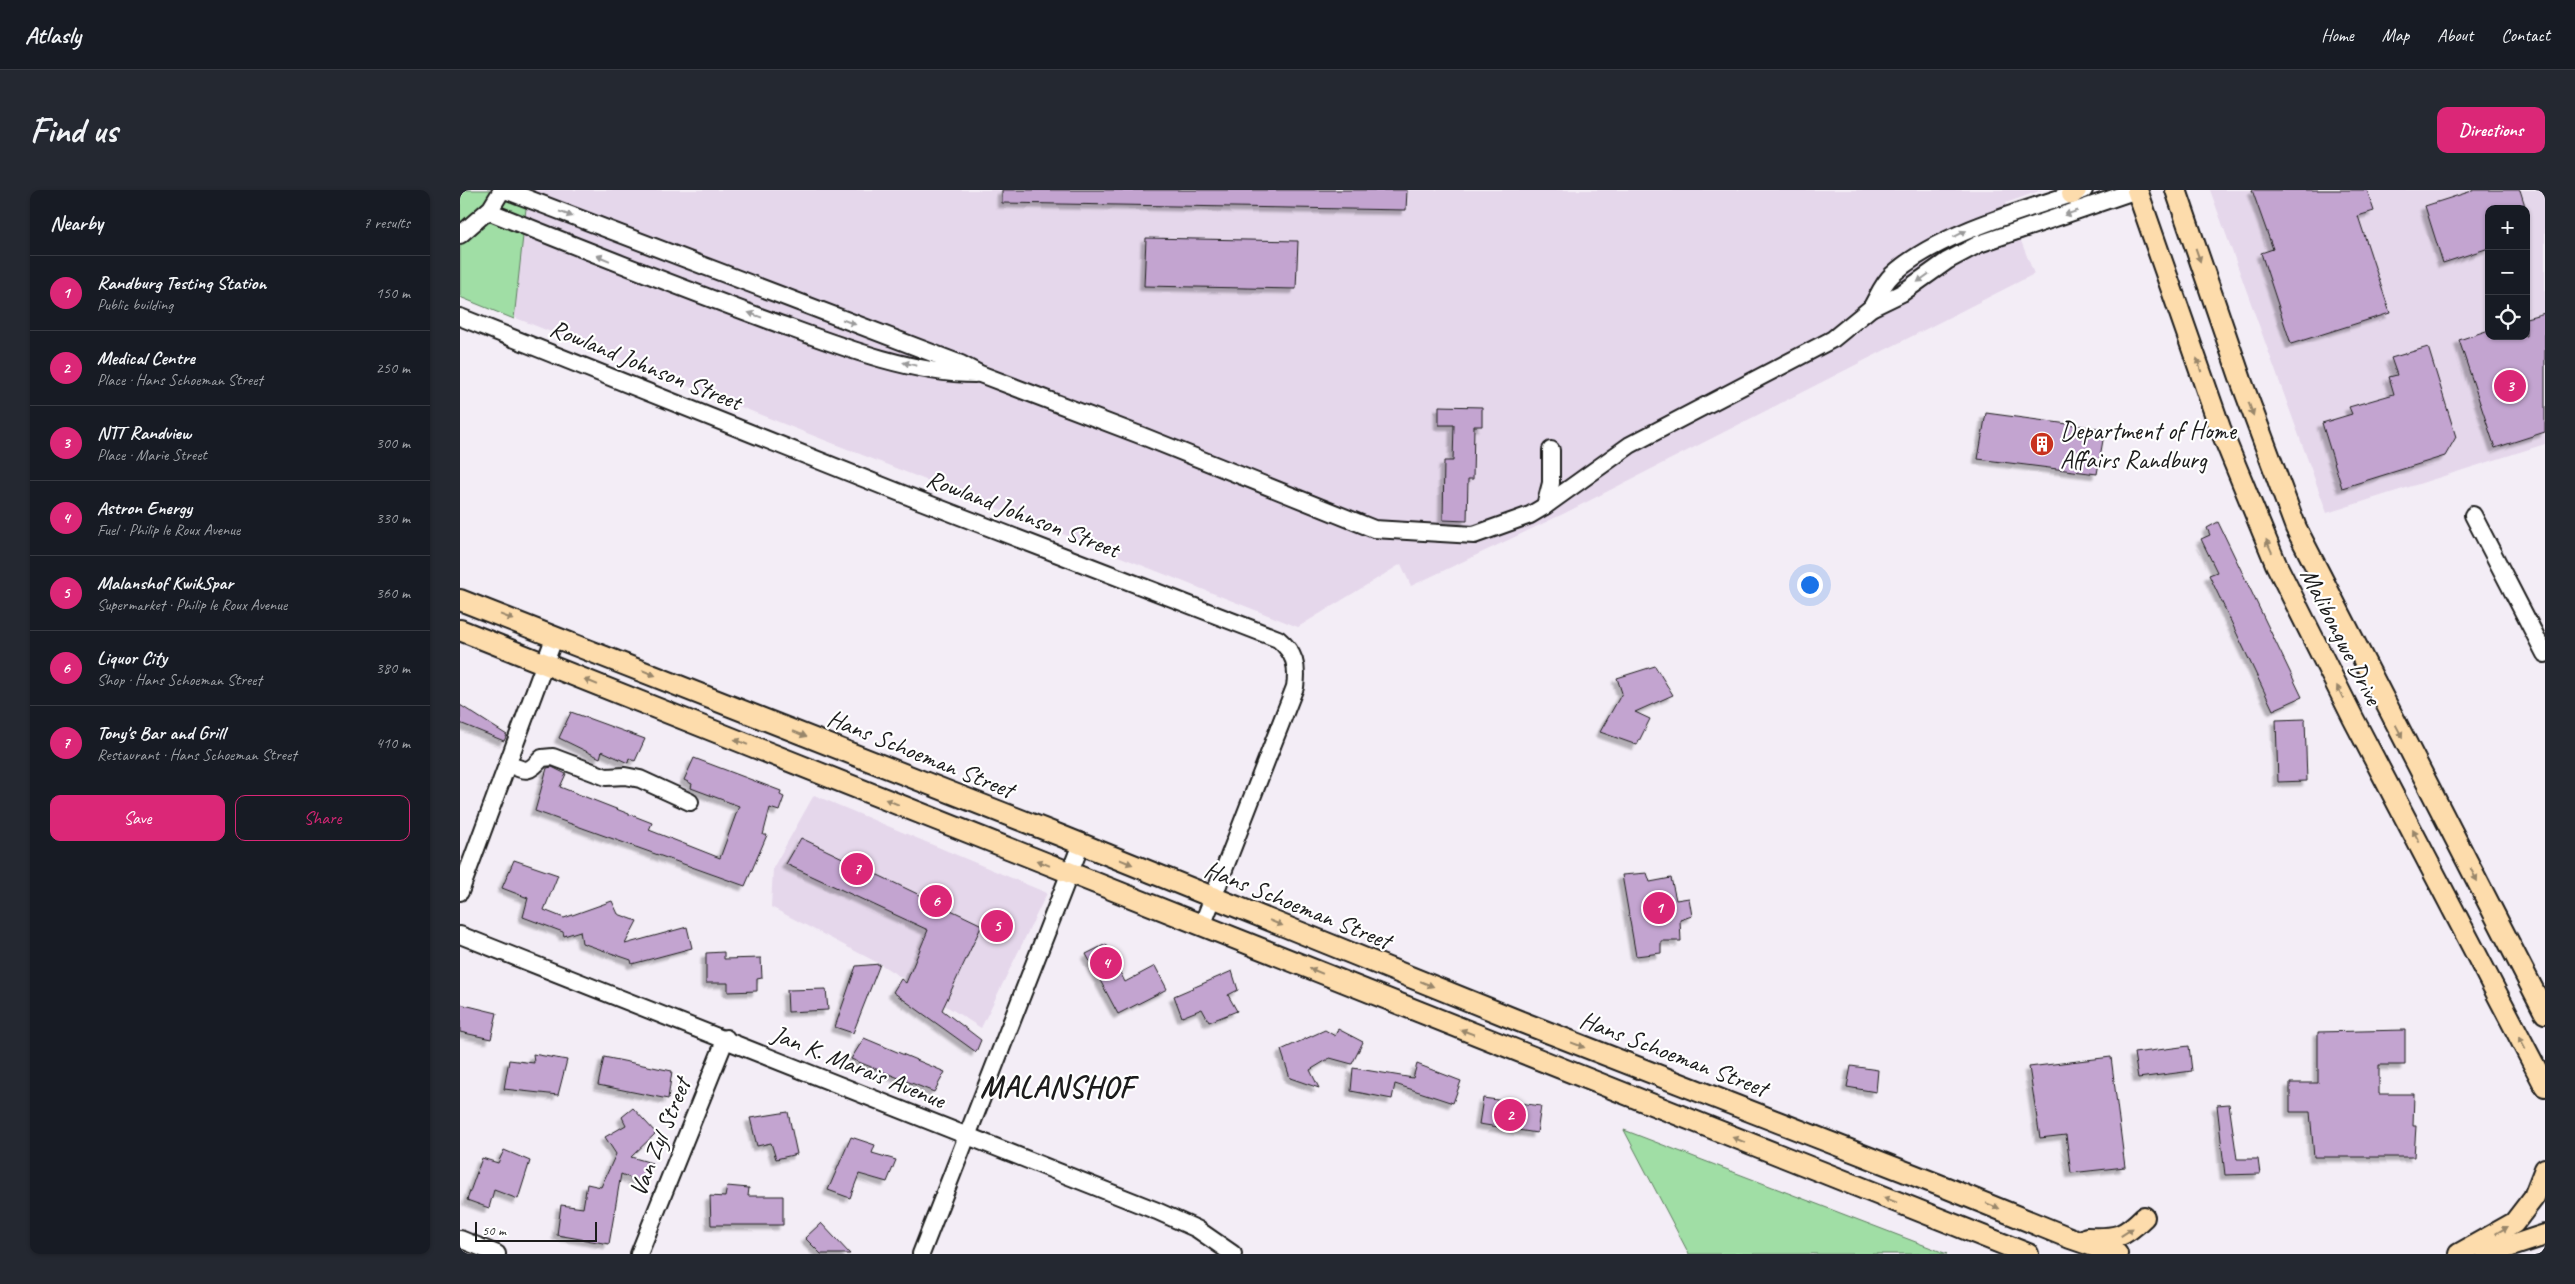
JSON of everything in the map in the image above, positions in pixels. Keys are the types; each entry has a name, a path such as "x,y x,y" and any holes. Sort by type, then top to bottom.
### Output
{"main road":[{"name":"Malibongwe Drive","path":"2137,190 2220,428 2276,564 2353,718 2545,1086"},
{"name":"Malibongwe Drive","path":"2176,190 2244,391 2296,528 2545,1014"},
{"path":"2188,224 2189,205 2194,190"},
{"name":"Hans Schoeman Street","path":"460,600 1080,844 1541,1030 1948,1188 2070,1238 2117,1254"},
{"path":"460,630 2028,1254"},
{"path":"2459,1254 2514,1223 2534,1197 2545,1169"},
{"path":"2070,1238 2117,1238 2130,1231 2144,1217"},
{"path":"2486,1254 2545,1235"}],"street":[{"path":"460,235 488,212 504,190 728,277 961,364 980,374 1140,435 1374,529 1474,535 1530,514 1545,506 1630,445 1833,339 1871,308 1902,293 1947,261 1980,244 2137,190"},
{"path":"1871,308 1891,276 1925,252 1967,231 2078,191"},
{"path":"488,212 718,302 850,350 942,371 980,374"},
{"path":"718,302 728,277"},
{"path":"820,338 829,315"},
{"name":"Rowland Johnson Street","path":"460,317 904,494 1278,639 1293,655 1297,669 1295,687 1202,926"},
{"path":"1545,506 1551,483 1552,450"},
{"path":"2473,515 2545,654"},
{"path":"460,892 555,636"},
{"path":"508,764 525,771 531,770 542,758 553,757 606,777 626,776 640,779 690,802"},
{"path":"921,1254 1080,844"},
{"name":"Jan K. Marais Avenue","path":"460,935 726,1038 967,1137 1157,1211 1196,1229 1233,1254"},
{"name":"Van Zyl Street","path":"639,1254 726,1038"},
{"path":"460,1239 497,1254"}],"shaded area":[{"path":"460,190 2042,190 2006,203 2034,274 1565,513 1411,586 1401,564 1298,627 460,296"},
{"path":"2210,190 2545,190 2545,444 2327,513"},
{"path":"814,795 1047,893 981,1028 880,964 771,907 773,868"}],"green space":[{"path":"460,190 528,190 514,319 460,297"},
{"path":"1624,1130 1947,1254 1689,1254"}],"building":[{"path":"1002,190 1407,190 1406,210 1002,203"},
{"path":"2252,190 2367,190 2374,211 2358,216 2390,313 2291,344 2261,253 2273,249"},
{"path":"2475,190 2520,190 2525,205 2485,205 2485,249 2443,263 2425,206"},
{"path":"1146,238 1298,241 1296,289 1144,286"},
{"path":"2545,313 2545,432 2495,448 2459,340 2485,331 2485,340 2530,340 2530,317"},
{"path":"2428,347 2456,437 2445,456 2342,488 2322,423 2352,414 2349,407 2394,394 2389,377 2397,375 2391,358"},
{"path":"1439,406 1482,407 1482,426 1474,426 1473,479 1468,479 1467,521 1443,520 1444,461 1453,461 1454,425 1439,425"},
{"name":"Department of Home Affairs Randburg","path":"1986,413 2105,429 2097,474 1978,459"},
{"path":"2218,522 2302,697 2273,710 2209,575 2217,572 2201,539 2210,535 2207,528"},
{"path":"1655,666 1673,695 1635,712 1650,719 1637,745 1600,732 1622,693 1617,678"},
{"path":"460,705 507,735 504,741 460,723"},
{"path":"571,712 645,739 635,761 629,758 628,763 602,751 600,758 559,738"},
{"path":"2305,719 2307,781 2278,782 2276,720"},
{"path":"694,758 781,791 780,795 784,797 779,811 770,808 763,835 767,835 745,886 535,811 547,768 552,767 566,774 560,787 652,823 649,830 720,858 739,806 691,788 692,784 684,780"},
{"path":"801,838 982,925 942,1010 981,1040 976,1052 893,992 901,979 906,983 928,930 786,864"},
{"path":"514,860 558,875 544,910 564,918 612,901 618,914 637,921 625,944 687,927 692,948 632,964 631,960 582,943 580,931 564,936 563,932 523,917 528,898 502,888"},
{"path":"1647,873 1650,882 1671,878 1676,900 1689,898 1692,916 1680,920 1681,941 1661,941 1661,953 1636,956 1622,875"},
{"path":"1106,944 1125,982 1155,966 1167,989 1118,1014 1086,954"},
{"path":"724,952 724,959 761,958 762,978 757,979 757,991 728,992 728,983 706,983 706,953"},
{"path":"880,964 853,1033 835,1027 856,966"},
{"path":"1232,971 1238,990 1228,995 1237,1011 1209,1022 1202,1009 1182,1017 1174,996"},
{"path":"826,989 828,1010 788,1012 787,990"},
{"path":"460,1004 497,1013 491,1039 460,1032"},
{"path":"1338,1029 1363,1042 1352,1064 1330,1058 1310,1070 1319,1088 1290,1078 1281,1050 1325,1030 1335,1036"},
{"path":"2405,1030 2405,1065 2379,1065 2379,1094 2414,1094 2413,1126 2416,1126 2414,1157 2314,1157 2310,1112 2290,1112 2290,1083 2318,1083 2318,1032"},
{"path":"864,1038 945,1072 934,1092 851,1059"},
{"path":"2189,1046 2192,1071 2138,1078 2134,1053"},
{"path":"533,1054 567,1060 558,1095 504,1089 509,1060 534,1063"},
{"path":"604,1057 672,1071 668,1099 598,1085"},
{"path":"2111,1057 2125,1167 2071,1173 2066,1135 2040,1138 2029,1067"},
{"path":"1417,1064 1461,1081 1453,1103 1395,1084 1392,1099 1351,1091 1353,1068 1413,1078"},
{"path":"1851,1066 1878,1070 1876,1092 1847,1087"},
{"path":"1483,1098 1541,1106 1537,1133 1479,1124"},
{"path":"2229,1104 2237,1159 2258,1159 2260,1174 2225,1175 2217,1105"},
{"path":"633,1108 656,1133 631,1157 652,1163 644,1184 621,1174 609,1244 557,1235 561,1205 583,1208 587,1184 601,1187 616,1154 605,1137 626,1125 622,1117"},
{"path":"788,1112 797,1154 776,1159 771,1143 757,1146 750,1118"},
{"path":"851,1137 875,1145 872,1153 896,1160 887,1182 859,1174 850,1198 828,1190"},
{"path":"504,1150 530,1161 518,1199 494,1190 489,1208 467,1200 482,1158 498,1163"},
{"path":"727,1186 749,1188 748,1196 783,1196 783,1225 711,1225 710,1196 725,1197"},
{"path":"821,1223 850,1254 821,1254 805,1238"}],"place":[{"name":"NTT Randview","path":"2510,386"},
{"name":"Department of Home Affairs Randburg","path":"2042,444"},
{"name":"Tony's Bar and Grill","path":"857,869"},
{"name":"Liquor City","path":"936,901"},
{"name":"Randburg Testing Station","path":"1659,908"},
{"name":"Malanshof KwikSpar","path":"997,926"},
{"name":"Astron Energy","path":"1106,963"},
{"name":"Medical Centre","path":"1510,1115"}],"district":[{"name":"MALANSHOF","path":"1057,1087"}]}
